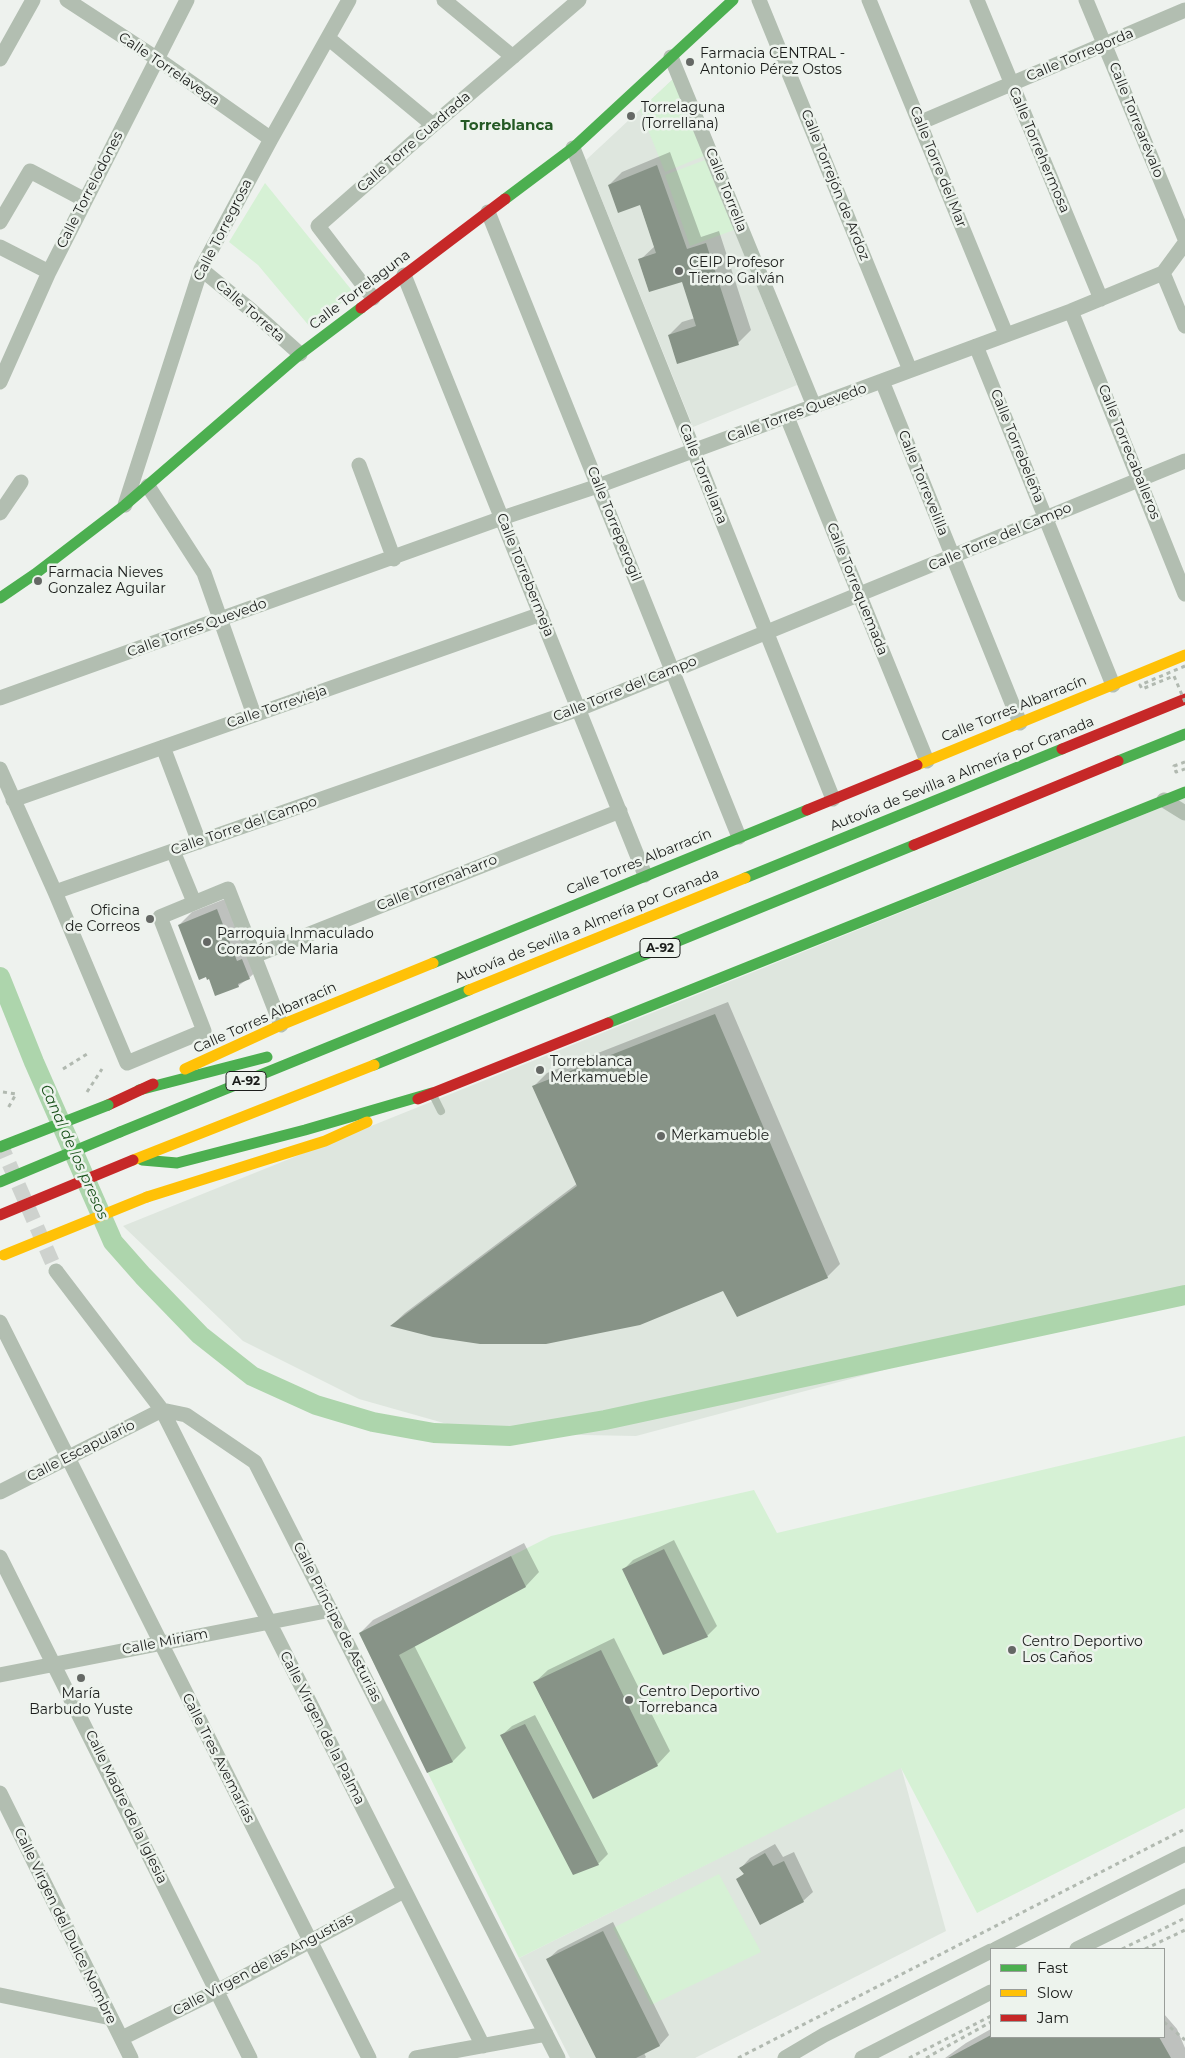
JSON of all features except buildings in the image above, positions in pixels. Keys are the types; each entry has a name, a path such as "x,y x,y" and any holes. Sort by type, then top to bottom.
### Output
{"main road":[{"name":"Calle Torrelaguna","path":"0,598 35,574 148,486 300,354 572,148 733,0"},
{"name":"Calle Torres Albarracín","path":"0,1147 108,1105 281,1025 1185,655"},
{"name":"Autovía de Sevilla a Almería por Granada","path":"0,1182 1185,701"},
{"name":"A-92","path":"0,1215 133,1160 261,1111 1185,734"},
{"path":"2,1256 148,1197 325,1141 432,1093 1185,792"},
{"path":"139,1090 372,1030"},
{"path":"133,1160 177,1163 432,1093"}],"street":[{"path":"0,59 33,0"},
{"name":"Calle Torrelavega","path":"66,0 156,58 270,139"},
{"name":"Calle Torrelodones","path":"0,382 49,272 186,0"},
{"name":"Calle Torregrosa","path":"124,504 201,269 270,139 349,0"},
{"path":"444,0 513,57"},
{"name":"Calle Torre Cuadrada","path":"373,298 318,226 579,0"},
{"name":"Calle Torrejón de Ardoz","path":"759,0 910,370"},
{"name":"Calle Torre del Mar","path":"869,0 1006,334"},
{"name":"Calle Torrehermosa","path":"977,0 1101,299"},
{"name":"Calle Torrearévalo","path":"1086,0 1185,241"},
{"name":"Calle Torregorda","path":"919,123 1185,10"},
{"path":"328,38 433,125"},
{"name":"Calle Torrella","path":"671,57 814,406"},
{"name":"Calle Torrellana","path":"572,148 833,799"},
{"path":"0,222 30,171 85,200"},
{"name":"Calle Torreperogil","path":"488,212 739,837"},
{"path":"1185,241 1163,273 1185,326"},
{"path":"0,247 49,272"},
{"name":"Calle Torreta","path":"201,269 300,354"},
{"name":"Calle Torres Quevedo","path":"0,698 694,451 1071,311 1163,273"},
{"name":"Calle Torrebermeja","path":"404,275 645,875"},
{"name":"Calle Torrecaballeros","path":"1071,311 1185,594"},
{"name":"Calle Torrebeleña","path":"976,346 1114,685"},
{"name":"Calle Torrevelilla","path":"882,381 1020,723"},
{"name":"Calle Torrequemada","path":"787,417 927,761"},
{"name":"Calle Torre del Campo","path":"55,892 579,709 1185,460"},
{"path":"359,465 394,559"},
{"path":"0,513 21,482"},
{"path":"148,486 204,573 222,619 254,715"},
{"name":"Calle Torrevieja","path":"14,800 540,614"},
{"path":"163,747 198,842"},
{"path":"0,769 128,1063 204,1031 160,917 228,889 281,1025"},
{"path":"1164,800 1185,813"},
{"name":"Calle Torrenaharro","path":"254,956 620,811"},
{"path":"174,851 194,902"},
{"path":"56,1271 162,1410"},
{"name":"Calle Tres Avemarías","path":"0,1322 369,2058"},
{"name":"Calle Escapulario","path":"0,1492 162,1410"},
{"name":"Calle Príncipe de Asturias","path":"162,1410 186,1415 255,1462 558,2058"},
{"name":"Calle Virgen de la Palma","path":"162,1410 483,2046"},
{"name":"Calle Madre de la Iglesia","path":"0,1557 250,2058"},
{"name":"Calle Miriam","path":"0,1675 331,1610"},
{"name":"Calle Virgen del Dulce Nombre","path":"0,1793 131,2058"},
{"path":"998,1948 1185,1854"},
{"name":"Calle Virgen de las Angustias","path":"122,2038 217,1991 404,1891"},
{"path":"1079,1948 1185,1896"},
{"path":"785,2058 824,2035 990,1952"},
{"path":"862,2058 990,1993"},
{"path":"0,1996 111,2018"},
{"path":"416,2058 546,2034"}],"lane":[{"path":"432,1093 441,1111"}],"path":[{"path":"1185,666 1140,685 1142,689 1174,676 1185,701"},
{"path":"1185,762 1174,766 1176,772 1185,769"},
{"path":"63,1069 87,1054"},
{"path":"82,1099 102,1069"},
{"path":"3,1092 16,1094 8,1108"},
{"path":"738,2058 1185,1829"},
{"path":"1124,1948 1185,1918"},
{"path":"1147,1948 1185,1930"},
{"path":"909,2058 990,2017"},
{"path":"926,2058 990,2023"},
{"path":"1165,2023 1185,2040"}],"shaded area":[{"path":"673,79 797,385 693,427 586,160"},
{"path":"1185,798 1185,1290 636,1436 479,1433 359,1399 243,1341 123,1226"},
{"path":"901,1767 946,1931 695,2058 570,2058 519,1958"}],"green space":[{"path":"673,79 704,156 665,172 640,110"},
{"path":"705,160 734,230 690,246 665,175"},
{"path":"265,183 354,293 310,327 258,265 229,242"},
{"path":"1185,1436 1185,1808 977,1913 901,1768 519,1958 359,1633 551,1536 754,1490 777,1533"},
{"path":"719,1874 761,1952 651,2005 613,1928"}],"waterway":[{"name":"Canal de los presos","path":"0,977 34,1062 113,1242 200,1335 252,1376 316,1405 373,1422 434,1433 510,1436 605,1420 1185,1295"}],"tunnel":[{"path":"0,1143 56,1271"}],"traffic: fast":[{"path":"505,199 573,148 733,0"},
{"path":"0,598 35,574 125,505 300,354 361,308"},
{"path":"1118,761 1185,734"},
{"path":"745,878 1062,749"},
{"path":"608,1023 1185,792"},
{"path":"433,963 807,810"},
{"path":"374,1065 914,845"},
{"path":"120,1132 469,990"},
{"path":"139,1090 267,1057"},
{"path":"142,1160 177,1163 305,1130 432,1093"},
{"path":"0,1147 108,1105"},
{"path":"0,1182 120,1132"}],"traffic: slow":[{"path":"917,765 1185,655"},
{"path":"469,990 745,878"},
{"path":"185,1069 281,1025 433,963"},
{"path":"133,1160 374,1065"},
{"path":"147,1197 325,1141 367,1122"},
{"path":"4,1255 147,1197"}],"traffic: jam":[{"path":"361,308 505,199"},
{"path":"1062,749 1185,699"},
{"path":"914,845 1118,761"},
{"path":"807,810 917,765"},
{"path":"418,1099 608,1023"},
{"path":"108,1105 153,1084"},
{"path":"0,1215 133,1160"}],"place":[{"name":"Farmacia CENTRAL - Antonio Pérez Ostos","path":"690,62"},
{"name":"Torrelaguna (Torrellana)","path":"631,116"},
{"name":"CEIP Profesor Tierno Galván","path":"679,271"},
{"name":"Farmacia Nieves Gonzalez Aguilar","path":"38,581"},
{"name":"Oficina de Correos","path":"150,919"},
{"name":"Parroquia Inmaculado Corazón de Maria","path":"207,942"},
{"name":"Torreblanca Merkamueble","path":"540,1070"},
{"name":"Merkamueble","path":"661,1136"},
{"name":"Centro Deportivo Los Caños","path":"1012,1650"},
{"name":"María Barbudo Yuste","path":"81,1678"},
{"name":"Centro Deportivo Torrebanca","path":"629,1700"}],"district":[{"name":"Torreblanca","path":"507,126"}]}
